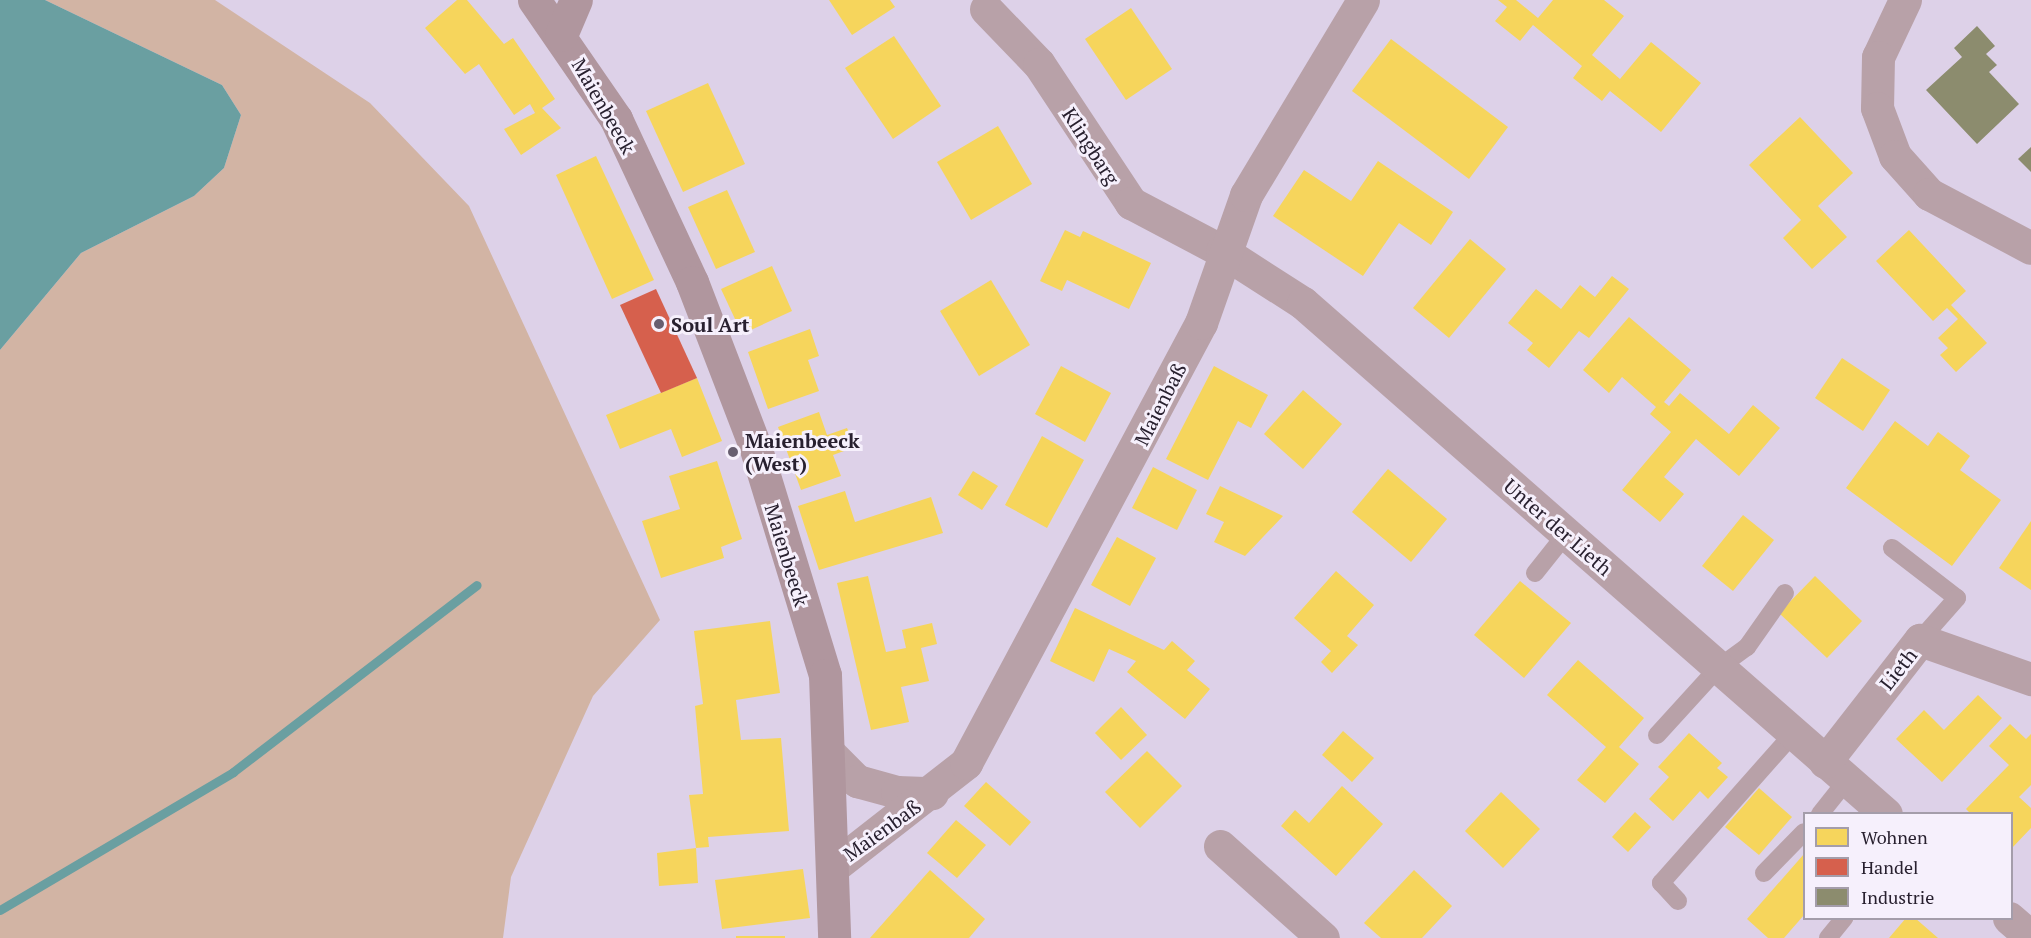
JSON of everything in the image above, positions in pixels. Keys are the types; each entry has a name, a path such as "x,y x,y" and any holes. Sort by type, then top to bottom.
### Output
{"street":[{"name":"Maienbeeck","path":"534,0 561,35 616,119 692,282 755,446 825,675 831,755 834,938"},
{"path":"561,35 576,0"},
{"name":"Maienbaß","path":"833,867 932,793 966,763 1146,432 1201,323 1222,251 1246,195 1363,0"},
{"path":"1905,0 1878,57 1878,108 1895,156 1929,194 2031,248"},
{"name":"Klingbarg","path":"986,9 1039,64 1131,203 1222,251"},
{"name":"Unter der Lieth","path":"1222,251 1303,303 1885,812"},
{"name":"Lieth","path":"1836,771 1920,640 2031,679"},
{"name":"Maienbaß","path":"831,755 857,780 897,792 932,793"},
{"path":"1220,846 1323,938"},
{"path":"2011,920 2031,937"}],"lane":[{"path":"1535,573 1566,534"},
{"path":"1892,548 1958,598 1920,640"},
{"path":"1657,735 1719,668 1747,647 1785,594"},
{"path":"1678,901 1661,883 1793,734"},
{"path":"1820,812 1836,771"},
{"path":"1764,873 1803,833"},
{"path":"1828,938 1842,920"}],"shaded area":[{"path":"0,0 45,0 222,85 241,115 224,168 194,196 81,253 0,350"},
{"path":"45,0 215,0 370,103 469,206 660,620 593,696 511,877 503,938 0,938 0,350 81,253 194,196 224,168 241,115 222,85"}],"building: Wohnen":[{"path":"457,0 467,0 504,44 513,38 555,99 542,108 561,128 521,155 504,129 535,113 530,104 514,115 479,64 465,74 425,28"},
{"path":"829,0 890,0 895,7 852,35"},
{"path":"1498,0 1516,0 1538,18 1553,0 1604,0 1624,16 1592,55 1620,79 1651,42 1701,83 1661,132 1610,91 1602,101 1573,78 1582,66 1533,25 1520,41 1495,21 1507,7"},
{"path":"1131,8 1172,69 1126,100 1085,39"},
{"path":"894,36 941,106 893,139 845,68"},
{"path":"1391,39 1508,127 1469,179 1352,91"},
{"path":"708,83 745,164 683,192 646,111"},
{"path":"1800,117 1853,173 1818,206 1847,237 1812,269 1783,238 1801,220 1749,165"},
{"path":"998,126 1032,184 971,220 937,162"},
{"path":"596,156 654,280 612,299 556,175"},
{"path":"1378,161 1453,212 1431,245 1399,223 1363,276 1273,216 1304,170 1351,201"},
{"path":"727,190 755,252 716,269 688,207"},
{"path":"1065,230 1080,237 1083,231 1151,263 1129,309 1067,280 1062,291 1040,281"},
{"path":"1909,230 1966,291 1951,305 1987,343 1956,372 1940,355 1948,348 1938,338 1958,319 1947,308 1933,321 1876,261"},
{"path":"1470,239 1506,269 1449,338 1413,308"},
{"path":"772,266 792,311 742,334 721,289"},
{"path":"1612,276 1629,289 1589,338 1579,331 1549,368 1527,350 1533,343 1508,323 1536,289 1561,309 1580,285 1595,297"},
{"path":"991,280 1030,345 979,376 940,311"},
{"path":"1629,317 1691,370 1664,402 1669,406 1680,393 1729,434 1753,405 1780,428 1739,476 1696,439 1664,477 1684,494 1660,522 1622,490 1671,432 1650,414 1656,407 1622,377 1609,393 1583,370"},
{"path":"810,329 819,356 808,360 819,391 768,409 748,352"},
{"path":"1842,358 1890,390 1863,431 1815,398"},
{"path":"1061,366 1111,393 1085,442 1035,414"},
{"path":"1214,366 1268,395 1251,428 1238,421 1208,480 1166,459"},
{"path":"697,378 722,441 682,457 671,429 620,449 606,415"},
{"path":"1303,390 1342,424 1303,469 1264,434"},
{"path":"819,412 827,435 847,428 855,447 833,455 841,476 801,490 778,427"},
{"path":"1895,421 1928,446 1938,432 1970,456 1960,470 2001,500 1952,566 1846,488"},
{"path":"1042,436 1084,460 1047,528 1005,505"},
{"path":"717,461 742,539 721,547 724,558 661,578 642,521 680,509 669,476"},
{"path":"1153,467 1197,490 1177,530 1132,508"},
{"path":"1388,469 1447,519 1411,562 1352,512"},
{"path":"973,471 998,486 982,510 958,495"},
{"path":"1220,486 1283,516 1245,556 1214,542 1224,522 1206,514"},
{"path":"845,491 855,522 931,497 943,533 819,570 798,506"},
{"path":"1743,515 1774,540 1733,591 1702,566"},
{"path":"2031,521 2031,590 1999,568"},
{"path":"1117,537 1156,558 1130,606 1091,585"},
{"path":"1336,571 1374,605 1347,636 1358,645 1332,673 1321,662 1331,651 1294,618"},
{"path":"868,576 886,652 906,648 902,630 932,623 937,644 921,648 929,681 901,687 909,722 871,730 837,583"},
{"path":"1815,576 1862,621 1827,658 1779,613"},
{"path":"1520,581 1571,623 1524,678 1474,635"},
{"path":"1075,608 1164,650 1172,641 1195,661 1187,670 1210,689 1185,719 1127,672 1136,661 1109,649 1094,682 1050,661"},
{"path":"770,621 780,693 736,700 741,740 781,738 789,831 708,837 709,847 696,848 689,795 703,794 695,706 703,704 694,631"},
{"path":"1578,660 1644,718 1619,747 1639,764 1605,803 1577,780 1606,747 1547,695"},
{"path":"1978,695 2002,718 1942,782 1896,739 1924,710 1944,730"},
{"path":"1121,707 1147,735 1121,760 1095,733"},
{"path":"2010,724 2026,739 2031,734 2031,785 2019,797 2031,808 2031,828 2013,847 2013,812 1969,812 1966,809 2009,765 1989,746"},
{"path":"1343,731 1374,758 1352,782 1322,755"},
{"path":"1689,733 1722,763 1717,768 1728,777 1708,799 1700,791 1673,821 1649,799 1669,777 1658,767"},
{"path":"1147,751 1182,786 1140,828 1105,792"},
{"path":"986,782 1031,822 1010,846 964,806"},
{"path":"1342,786 1383,824 1336,876 1281,826 1295,810 1309,823"},
{"path":"1759,788 1792,817 1759,855 1725,827"},
{"path":"1501,792 1540,829 1503,868 1465,831"},
{"path":"1635,812 1651,827 1628,852 1612,837"},
{"path":"956,820 986,845 957,878 927,853"},
{"path":"696,848 698,883 659,886 657,853"},
{"path":"1803,855 1803,916 1784,938 1768,938 1747,919"},
{"path":"803,869 810,918 722,929 715,880"},
{"path":"930,870 985,919 969,938 870,938"},
{"path":"1414,870 1452,906 1422,938 1381,938 1364,923"},
{"path":"1904,920 1917,920 1938,938 1889,938"},
{"path":"736,936 785,936 785,938 736,938"}],"building: Handel":[{"path":"656,289 697,378 661,393 620,305"}],"building: Industrie":[{"path":"1977,26 1995,46 1986,54 1997,65 1989,72 2019,104 1977,144 1926,90 1962,57 1954,48"},
{"path":"2031,147 2031,172 2018,159"}],"waterway":[{"path":"0,910 233,772 477,585"}],"place":[{"name":"Soul Art","path":"659,324"},
{"name":"Maienbeeck (West)","path":"733,452"}]}
